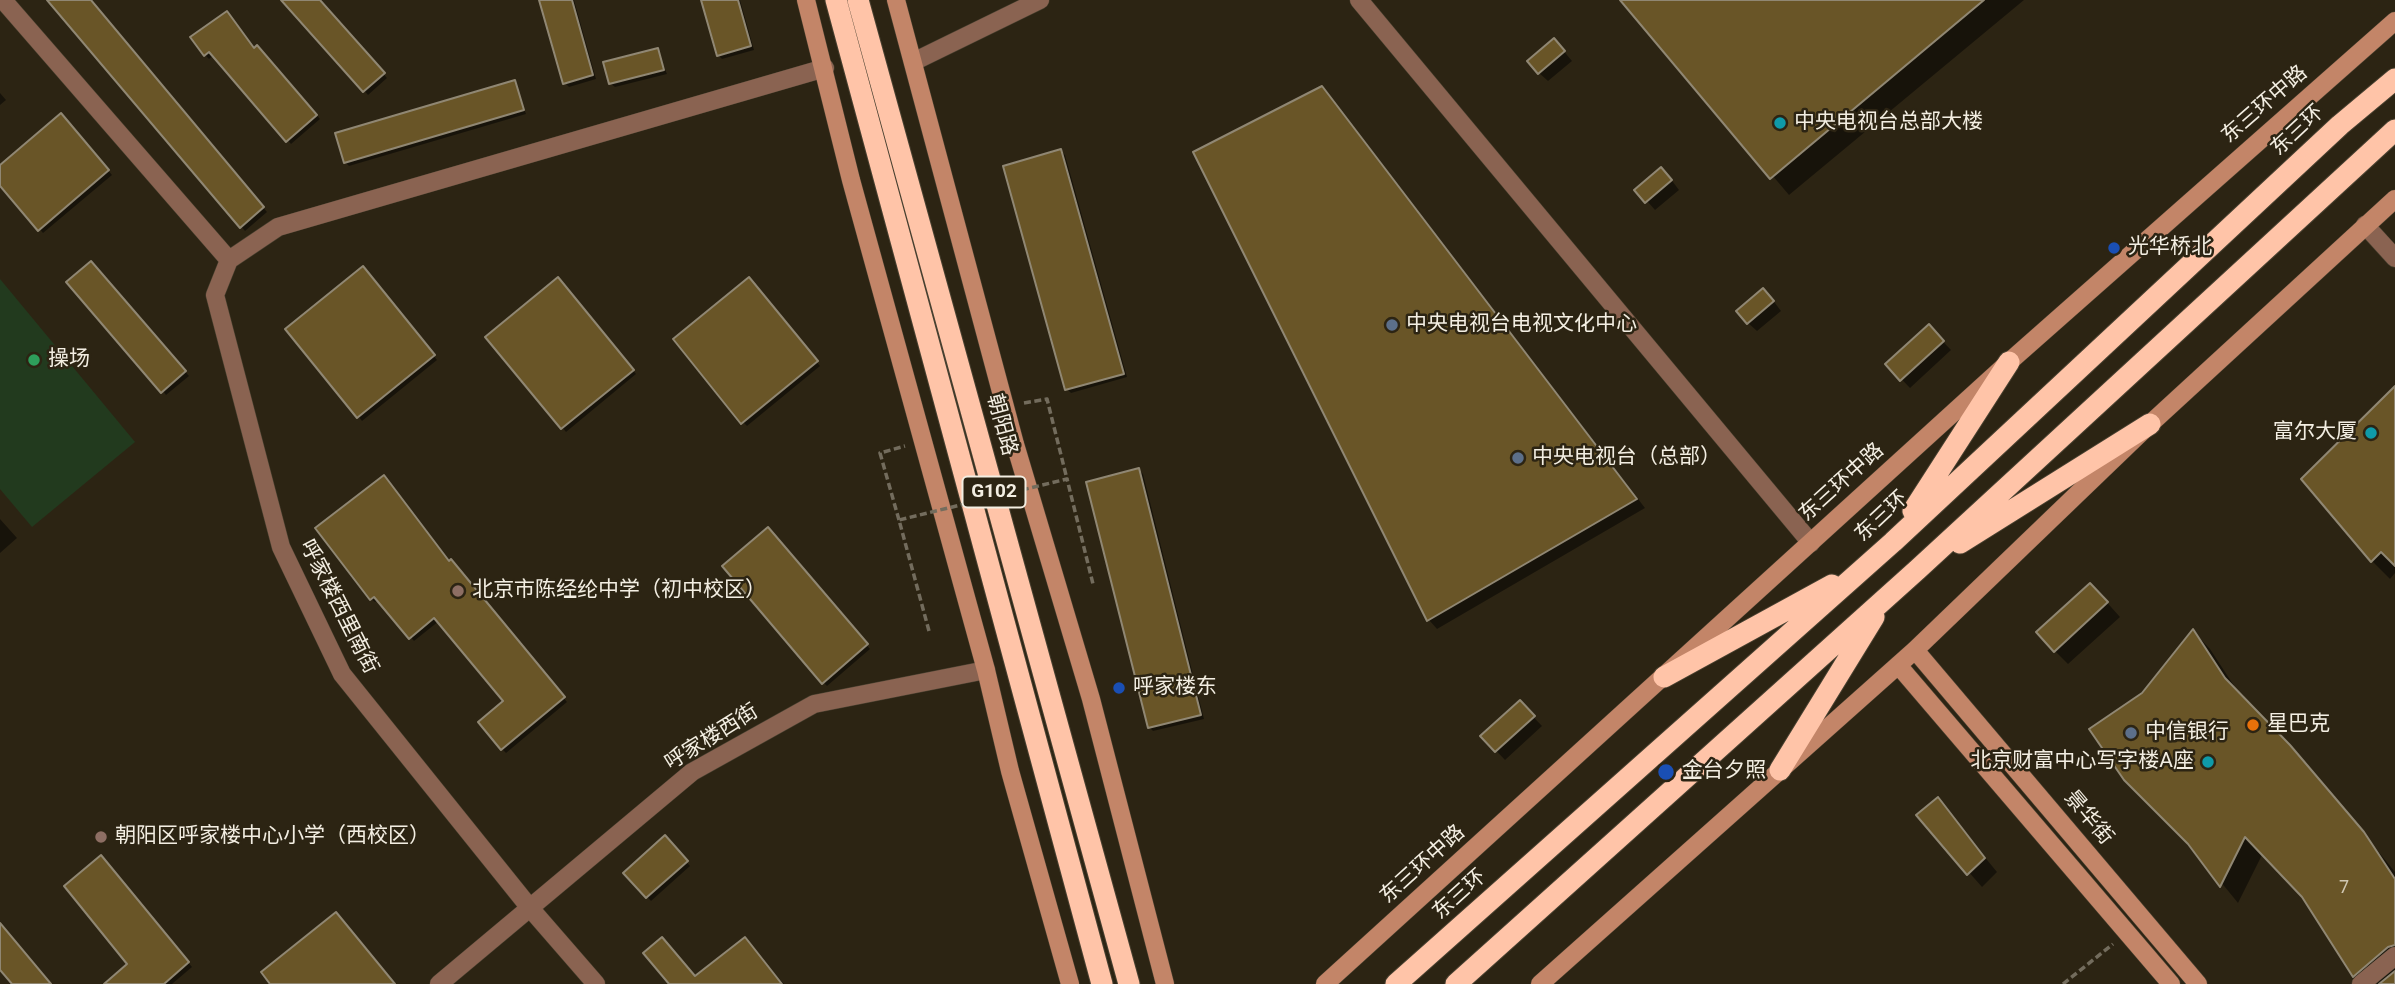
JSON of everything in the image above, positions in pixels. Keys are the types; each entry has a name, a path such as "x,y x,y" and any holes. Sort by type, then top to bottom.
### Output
{"highway":[{"name":"G102","path":"836,0 1102,984"},
{"name":"朝阳路","path":"858,0 1129,984"},
{"name":"东三环","path":"1396,984 1893,542 2340,125 2395,79"},
{"path":"1456,984 1917,570 2395,130"},
{"path":"1893,542 2009,362"},
{"path":"1917,570 2150,424"},
{"path":"1664,677 1864,567"},
{"path":"1780,770 1887,595"}],"street":[{"path":"3,0 229,260 278,227 825,68"},
{"path":"806,0 851,180 1070,984"},
{"name":"朝阳路","path":"896,0 1005,406 1091,699 1165,984"},
{"path":"913,62 1040,0"},
{"path":"1359,0 1811,543"},
{"name":"东三环中路","path":"1325,984 2009,362 2395,21"},
{"path":"1540,984 1915,650 2150,424 2395,199"},
{"path":"2365,225 2395,258"},
{"name":"呼家楼西里南街","path":"229,260 215,295 281,547 342,674 530,908 596,984"},
{"name":"景华街","path":"1915,650 2198,984"},
{"path":"1898,665 2171,984"},
{"name":"呼家楼西街","path":"439,984 692,772 814,704 986,670"},
{"path":"2361,984 2395,956"},
{"path":"2374,984 2395,967"}],"path":[{"path":"1005,406 1047,399 1093,584"},
{"path":"923,440 880,453 929,631"},
{"path":"899,520 1068,479"},
{"path":"2063,984 2127,933"}],"green space":[{"name":"操场","path":"0,279 135,442 32,527 0,489"}],"building":[{"path":"47,0 91,0 264,207 240,228"},
{"path":"281,0 320,0 385,73 363,92"},
{"path":"539,0 572,0 593,75 563,84"},
{"path":"701,0 738,0 751,46 717,56"},
{"name":"中央电视台总部大楼","path":"1620,0 1984,0 1770,179"},
{"path":"227,11 254,48 257,45 317,115 286,142 209,52 204,56 190,37"},
{"path":"1554,38 1565,51 1538,74 1527,61"},
{"path":"658,48 664,70 609,84 603,62"},
{"path":"515,80 524,110 344,163 335,133"},
{"name":"中央电视台电视文化中心","path":"1322,86 1637,499 1427,621 1193,152"},
{"path":"61,113 109,170 38,231 0,186 0,165"},
{"path":"1061,149 1124,374 1065,390 1003,166"},
{"path":"1661,167 1672,180 1645,203 1634,190"},
{"path":"91,261 186,371 161,393 66,282"},
{"path":"363,266 435,355 357,418 285,329"},
{"path":"558,277 634,370 561,429 485,337"},
{"path":"749,277 818,361 741,424 673,339"},
{"path":"1763,288 1774,301 1747,324 1736,311"},
{"path":"1929,324 1944,341 1900,381 1885,364"},
{"name":"富尔大厦","path":"2395,386 2395,566 2381,552 2371,562 2301,479"},
{"path":"1139,468 1201,715 1148,728 1086,482"},
{"path":"384,475 449,561 451,559 565,697 501,750 478,722 503,701 434,618 409,639 374,597 370,600 315,528"},
{"path":"768,527 868,644 822,684 722,566"},
{"path":"2090,583 2108,602 2054,652 2036,632"},
{"name":"北京财富中心写字楼A座","path":"2193,629 2225,678 2290,745 2364,832 2395,879 2395,945 2388,947 2353,977 2302,897 2245,837 2220,887 2188,844 2124,780 2089,729 2142,693"},
{"path":"1520,700 1535,716 1495,752 1480,736"},
{"path":"1938,797 1985,858 1967,875 1916,815"},
{"path":"665,835 688,861 646,898 623,873"},
{"path":"101,855 189,962 164,984 104,984 127,964 64,886"},
{"path":"336,912 395,984 270,984 261,972"},
{"path":"0,923 51,984 12,984 0,970"},
{"path":"662,937 695,976 745,937 782,984 669,984 643,953"},
{"path":"2395,971 2395,984 2379,984"}],"place":[{"name":"中央电视台总部大楼","path":"1780,123"},
{"name":"光华桥北","path":"2114,248"},
{"name":"中央电视台电视文化中心","path":"1392,325"},
{"name":"操场","path":"34,360"},
{"name":"富尔大厦","path":"2371,433"},
{"name":"中央电视台（总部）","path":"1518,458"},
{"name":"北京市陈经纶中学（初中校区）","path":"458,591"},
{"name":"呼家楼东","path":"1119,688"},
{"name":"星巴克","path":"2253,725"},
{"name":"中信银行","path":"2131,733"},
{"name":"北京财富中心写字楼A座","path":"2208,762"},
{"name":"金台夕照","path":"1666,772"},
{"name":"朝阳区呼家楼中心小学（西校区）","path":"101,837"}]}
